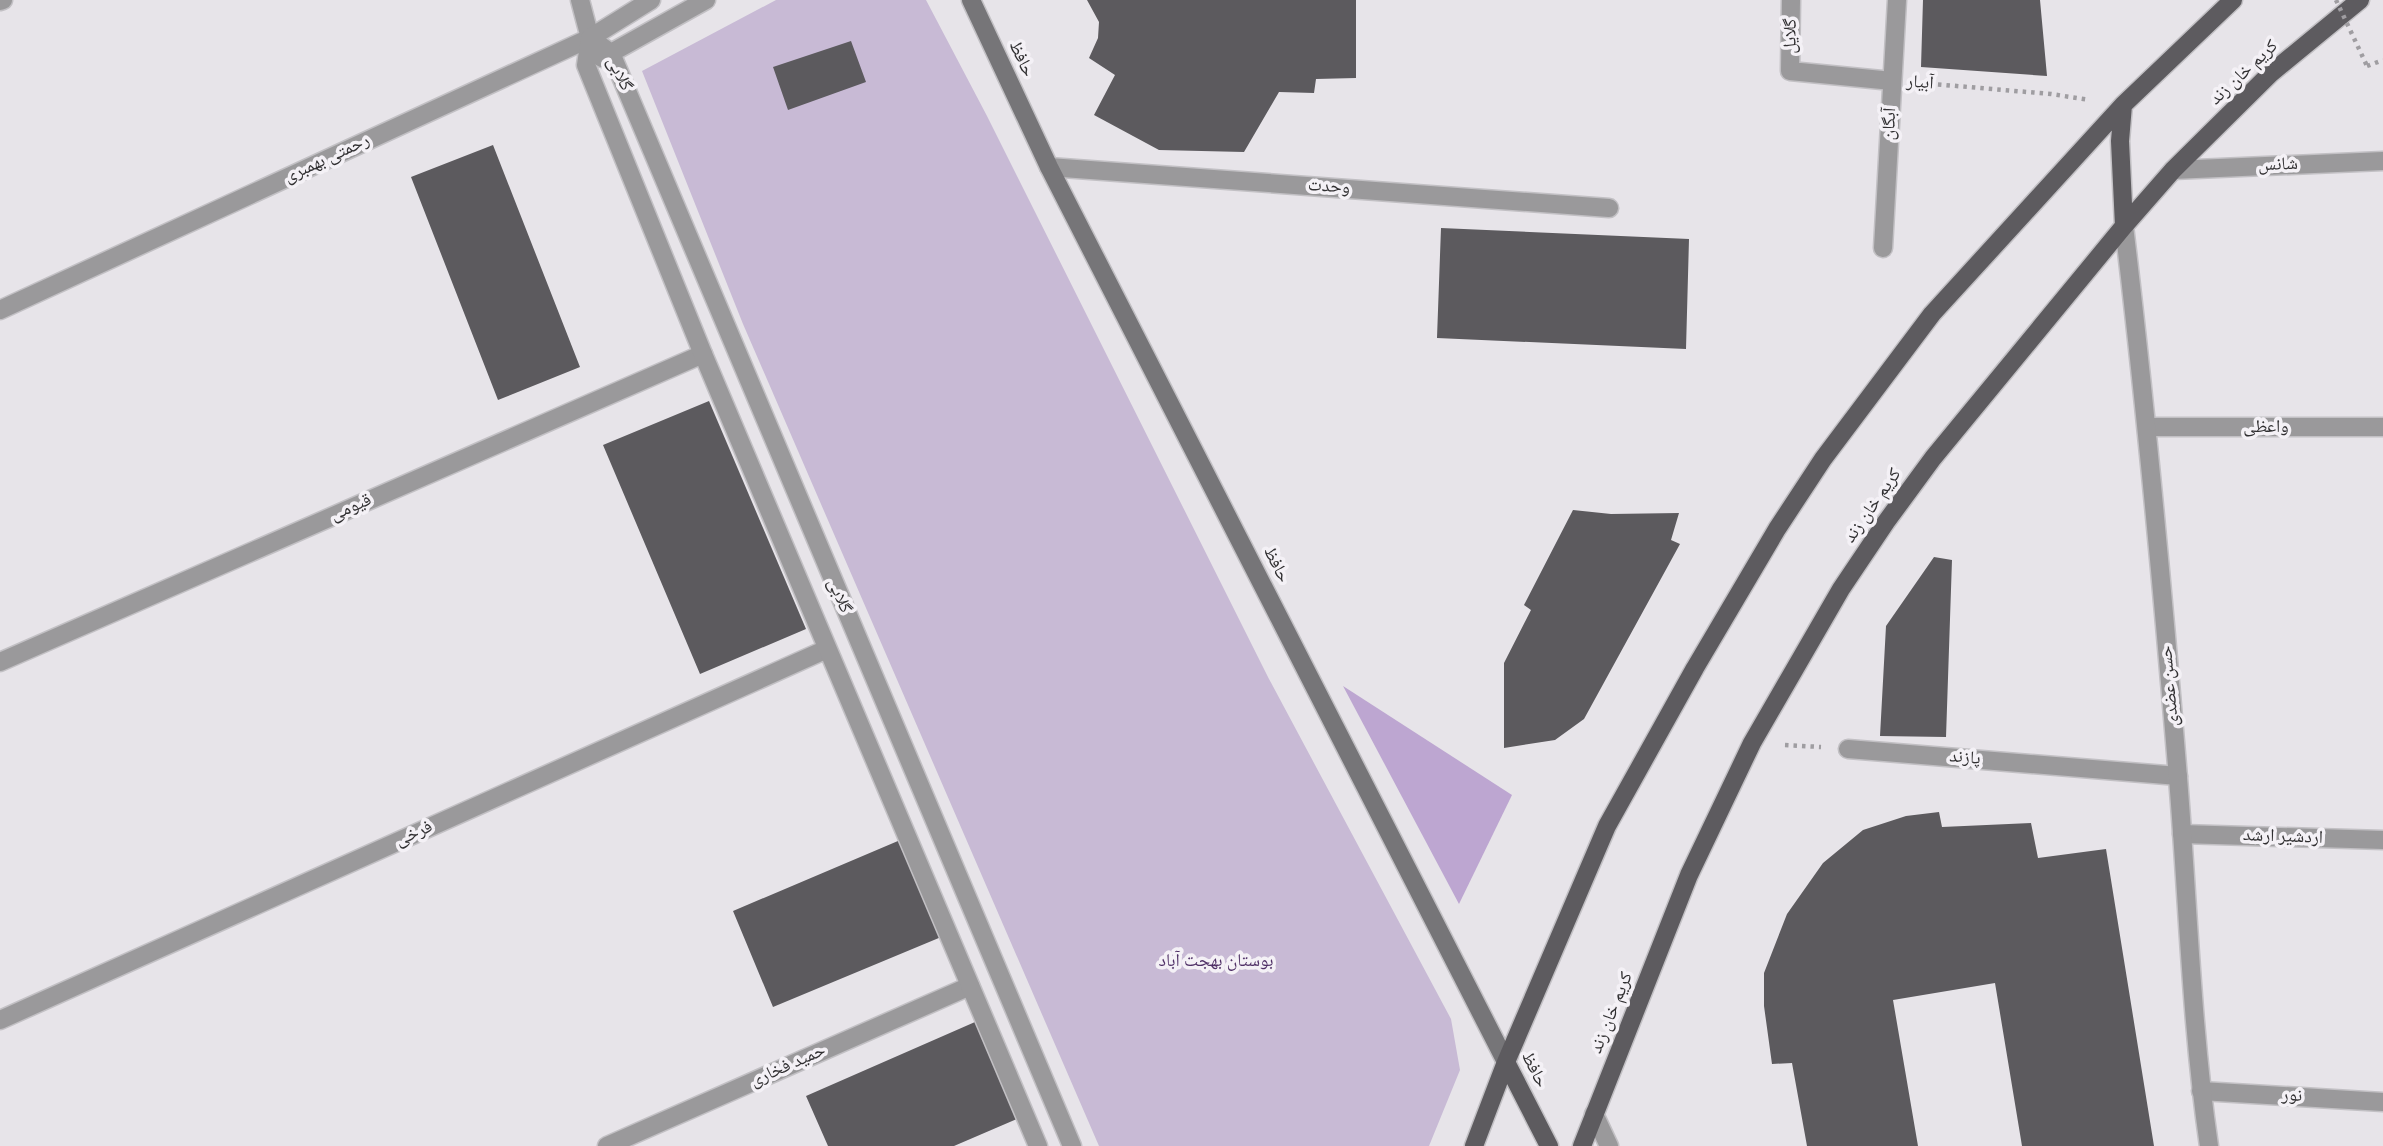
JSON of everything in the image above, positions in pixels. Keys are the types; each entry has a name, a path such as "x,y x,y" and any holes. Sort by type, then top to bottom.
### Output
{"main road":[{"name":"حافظ","path":"971,0 1049,167 1549,1146"},
{"path":"1474,1146 1506,1062 1607,825 1777,528 1823,459 1931,314 2123,105 2233,0"},
{"name":"کریم خان زند","path":"1581,1146 1689,875 1752,743 1841,589 1886,522 1933,458 2173,170 2270,74 2360,0"},
{"path":"2123,105 2119,141 2124,226"}],"street":[{"path":"580,0 590,38"},
{"name":"رحمتی بهمبری","path":"0,310 590,38 651,0"},
{"path":"586,65 706,0"},
{"name":"گلایل","path":"1790,71 1791,0"},
{"name":"آبگان","path":"1883,248 1897,0"},
{"name":"گلابی","path":"1038,1146 703,354 586,65 590,38 611,53 1072,1146"},
{"name":"آبیار","path":"1790,71 1892,81"},
{"name":"شانس","path":"2173,170 2383,161"},
{"name":"وحدت","path":"1049,167 1609,208"},
{"name":"حسن عضدی","path":"2124,226 2148,427 2178,776 2201,1091 2209,1146"},
{"name":"قیومی","path":"0,662 732,341"},
{"name":"واعظی","path":"2148,427 2383,427"},
{"name":"فرخی","path":"0,1020 856,636"},
{"name":"پازند","path":"1848,749 2178,776"},
{"name":"اردشیر ارشد","path":"2182,834 2383,840"},
{"name":"حمید فخاری","path":"607,1146 999,974"},
{"name":"نور","path":"2201,1091 2383,1102"},
{"path":"1594,1114 1609,1146"}],"path":[{"path":"2336,0 2367,66 2383,60"},
{"name":"آبیار","path":"1892,81 2051,94"},
{"path":"1752,743 1848,749"}],"green space":[{"name":"بوستان بهجت آباد","path":"776,0 926,0 987,116 1269,679 1451,1019 1460,1070 1429,1146 1099,1146 743,324 642,71"}],"shaded area":[{"path":"1343,686 1512,795 1459,904"}],"building":[{"path":"1087,0 1356,0 1356,78 1316,79 1314,93 1279,92 1244,152 1159,150 1094,115 1115,75 1089,58 1098,38 1099,22"},
{"path":"1923,0 2040,0 2047,76 1921,67"},
{"path":"851,41 866,82 788,110 773,67"},
{"path":"493,145 580,367 498,400 411,177"},
{"path":"1441,228 1689,239 1686,349 1437,338"},
{"path":"709,401 806,629 700,674 603,445"},
{"path":"1573,510 1611,514 1679,513 1671,540 1680,544 1584,719 1555,740 1504,748 1504,663 1531,610 1524,605"},
{"path":"1934,557 1952,560 1946,737 1880,736 1886,626"},
{"path":"1939,812 1942,827 2031,823 2038,858 2106,849 2154,1146 2022,1146 1995,983 1893,1000 1918,1146 1807,1146 1792,1063 1772,1064 1764,1006 1764,973 1787,914 1823,863 1863,830 1906,816"},
{"path":"905,838 946,935 773,1007 733,911"},
{"path":"975,1022 1019,1118 954,1146 828,1146 806,1096"}]}
